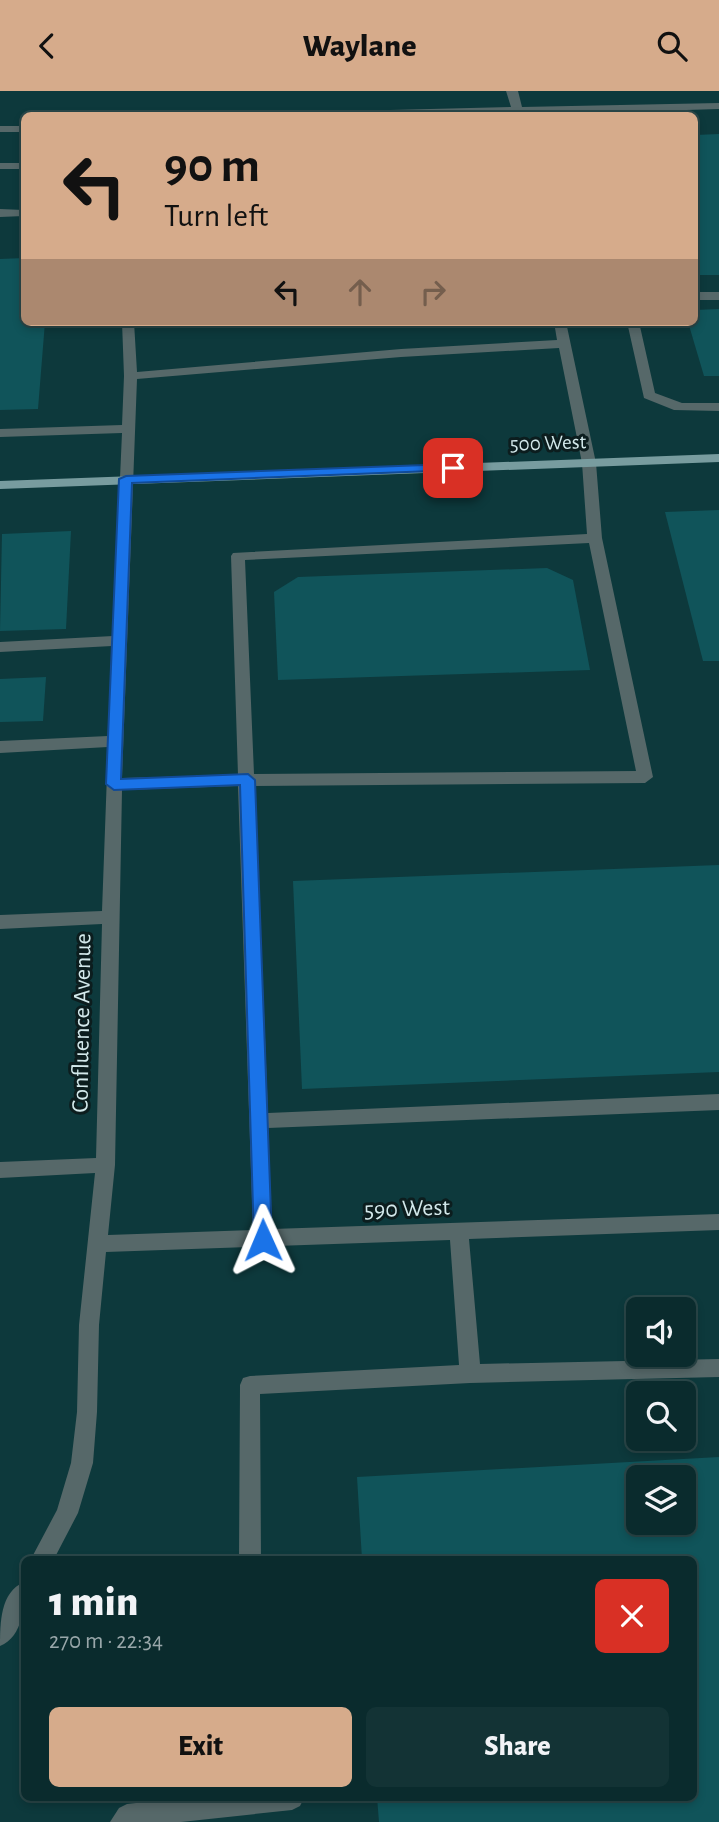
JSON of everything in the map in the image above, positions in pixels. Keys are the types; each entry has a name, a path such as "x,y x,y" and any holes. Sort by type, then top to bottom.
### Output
{"main road":[{"name":"500 West","path":"0,485 719,458"}],"street":[{"path":"512,91 518,112"},
{"path":"547,112 719,106"},
{"path":"0,129 21,129"},
{"path":"0,166 21,166"},
{"path":"0,213 21,213"},
{"path":"698,296 719,296"},
{"name":"Confluence Avenue","path":"45,1556 67,1513 82,1463 87,1412 89,1325 105,1165 115,741 131,376 128,326"},
{"path":"114,784 248,780 645,777 595,538 589,463 561,326"},
{"path":"634,326 649,395 676,408 719,407"},
{"path":"131,376 401,353 564,344"},
{"path":"0,433 128,429"},
{"path":"263,1240 261,1121 239,556 595,538"},
{"path":"0,647 120,641"},
{"path":"0,747 115,741"},
{"path":"0,922 111,917"},
{"path":"261,1121 719,1102"},
{"path":"0,1170 105,1165"},
{"name":"590 West","path":"97,1244 719,1222"},
{"path":"459,1233 470,1374"},
{"path":"250,1556 250,1385 470,1374 719,1368"},
{"path":"0,1635 21,1598"},
{"path":"122,1822 127,1816 264,1801"}],"building":[{"path":"719,134 719,275 698,275 698,135"},
{"path":"21,258 21,326 45,326 38,409 0,410 0,259"},
{"path":"719,309 719,376 704,376 689,326 698,326 698,310"},
{"path":"719,510 719,661 703,661 665,512"},
{"path":"71,531 66,629 0,631 2,534"},
{"path":"547,568 573,580 590,670 278,680 274,592 298,577"},
{"path":"46,677 43,721 0,722 0,679"},
{"path":"719,865 719,1072 302,1089 293,881"},
{"path":"719,1457 719,1822 379,1822 377,1801 697,1801 697,1556 362,1556 357,1477"}],"route":[{"path":"263,1240 248,780 114,784 126,479 453,468"}]}
